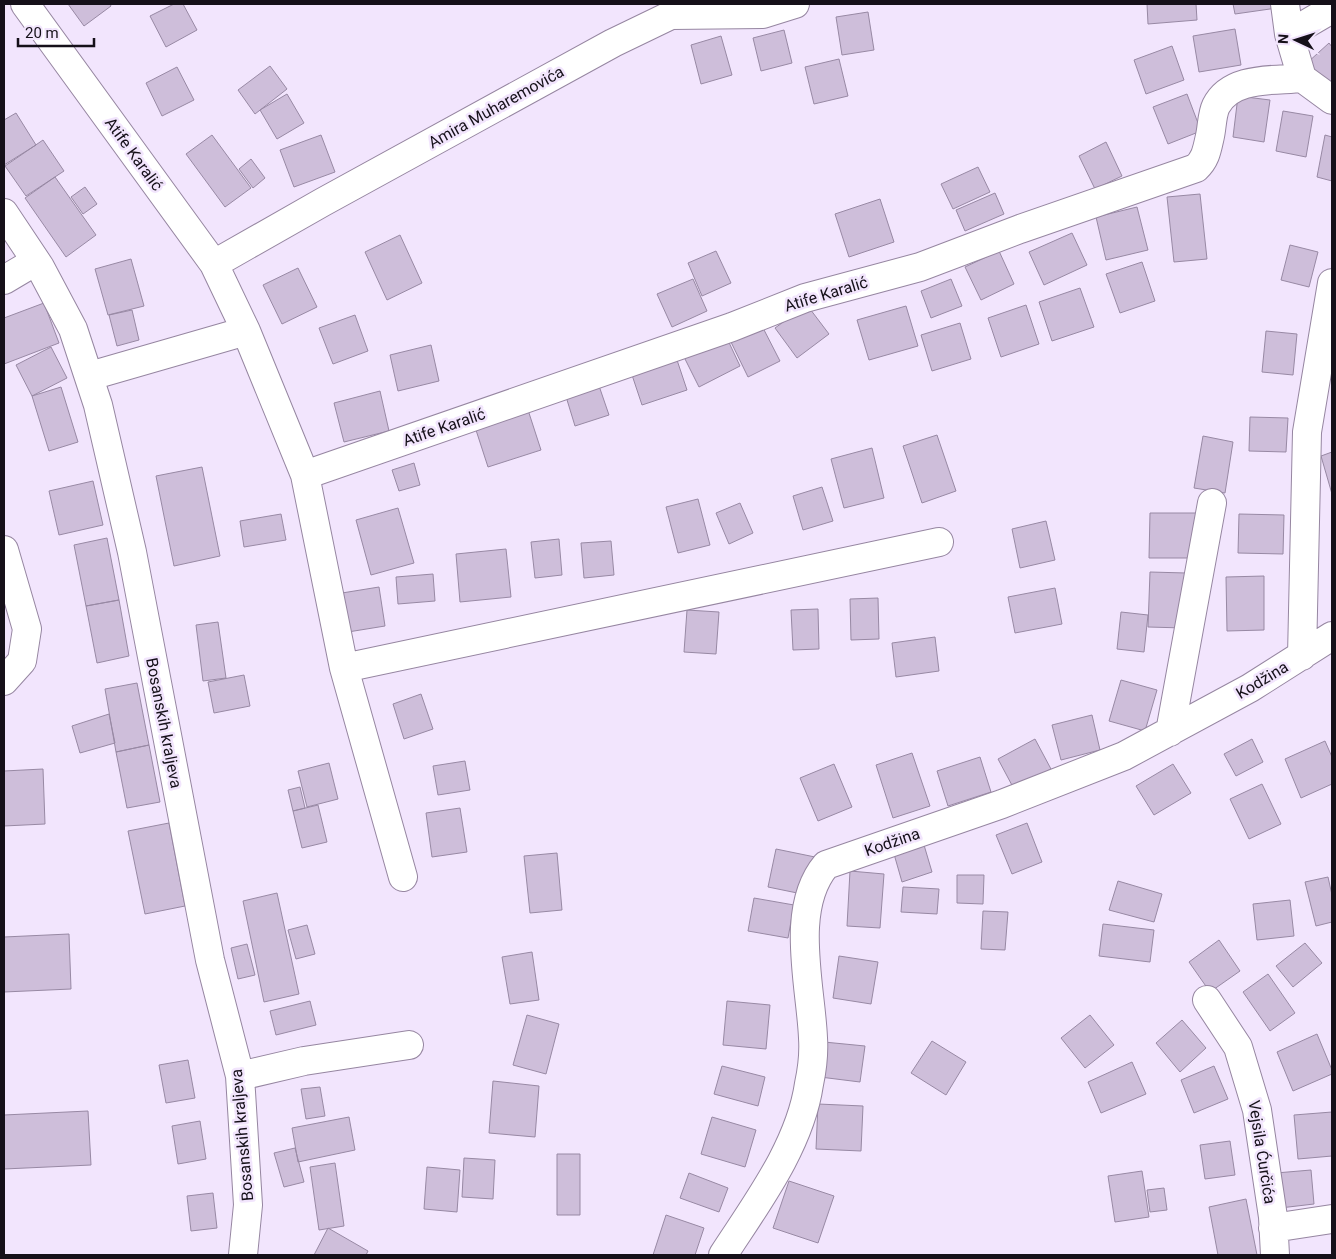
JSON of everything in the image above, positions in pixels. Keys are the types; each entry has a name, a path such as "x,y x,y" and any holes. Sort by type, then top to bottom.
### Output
{"street":[{"name":"Atife Karalić","path":"24,4 214,264 246,331 305,475 344,668 403,877"},
{"name":"Amira Muharemovića","path":"214,264 613,43 671,15 763,14 795,4"},
{"path":"1285,4 1289,34 1302,78 1332,100"},
{"path":"1289,34 1332,9"},
{"name":"Atife Karalić","path":"305,475 732,327 805,298 920,267 1196,168 1203,162 1206,153 1216,106 1228,92 1244,83 1302,78"},
{"name":"Bosanskih kraljeva","path":"4,213 36,261 74,329 98,405 132,552 210,960 240,1076 248,1205 243,1255"},
{"path":"4,280 36,261"},
{"path":"1302,656 1307,432 1332,283"},
{"path":"90,376 246,331"},
{"path":"1170,732 1212,503"},
{"path":"344,668 940,542"},
{"path":"4,550 27,628 22,661 4,681"},
{"name":"Kodžina","path":"723,1255 770,1182 798,1126 807,1093 813,1040 805,943 807,911 817,877 826,865 1011,801 1124,756 1250,688 1332,636"},
{"name":"Vejsila Ćurčića","path":"1207,1000 1238,1047 1257,1110 1275,1255"},
{"path":"240,1076 304,1061 409,1045"},
{"path":"1273,1228 1332,1219"}],"building":[{"path":"68,4 110,4 111,6 84,26"},
{"path":"174,4 183,4 197,30 166,47 150,16"},
{"path":"1147,4 1196,4 1197,20 1148,24"},
{"path":"1233,4 1276,4 1277,8 1235,14"},
{"path":"868,12 874,50 842,55 836,17"},
{"path":"1235,29 1241,65 1199,72 1193,36"},
{"path":"784,30 792,63 761,71 753,38"},
{"path":"721,36 732,75 701,84 691,45"},
{"path":"1329,43 1332,47 1332,86 1329,89 1307,63"},
{"path":"1172,46 1184,80 1146,94 1134,60"},
{"path":"839,59 848,96 814,104 805,67"},
{"path":"270,66 287,89 255,114 238,90"},
{"path":"177,67 194,100 162,116 146,83"},
{"path":"287,94 304,123 277,139 260,110"},
{"path":"1187,94 1201,131 1168,144 1153,107"},
{"path":"1238,96 1270,100 1264,142 1233,137"},
{"path":"1283,111 1313,116 1306,157 1276,151"},
{"path":"16,113 36,145 4,165 4,120"},
{"path":"212,135 251,188 225,207 186,154"},
{"path":"321,135 335,172 294,187 280,150"},
{"path":"1325,135 1332,137 1332,181 1317,177"},
{"path":"43,140 64,171 26,196 5,166"},
{"path":"1106,142 1122,176 1095,189 1079,156"},
{"path":"251,159 265,178 253,188 239,169"},
{"path":"978,167 990,192 953,209 941,184"},
{"path":"55,177 96,235 66,257 25,198"},
{"path":"85,187 97,204 83,214 71,197"},
{"path":"995,193 1004,214 965,231 956,210"},
{"path":"1200,194 1207,259 1174,262 1167,197"},
{"path":"880,199 894,242 849,257 835,214"},
{"path":"1137,207 1148,250 1106,260 1096,217"},
{"path":"1072,233 1087,265 1044,285 1029,252"},
{"path":"400,235 422,283 387,300 365,252"},
{"path":"1290,245 1318,252 1309,287 1281,280"},
{"path":"716,251 731,283 702,296 688,263"},
{"path":"999,251 1014,284 981,300 965,267"},
{"path":"131,259 144,306 108,315 95,269"},
{"path":"1142,262 1155,301 1120,313 1106,274"},
{"path":"298,268 317,307 282,324 263,285"},
{"path":"693,279 707,311 672,327 657,294"},
{"path":"951,279 962,306 931,318 921,291"},
{"path":"1080,288 1094,327 1052,341 1039,302"},
{"path":"44,303 59,343 4,364 4,318"},
{"path":"807,305 829,334 797,358 775,328"},
{"path":"1026,305 1039,344 1001,357 988,318"},
{"path":"906,306 918,346 869,360 857,320"},
{"path":"132,310 139,340 117,346 109,315"},
{"path":"355,315 368,351 333,364 319,328"},
{"path":"960,323 971,359 932,371 921,335"},
{"path":"761,324 780,361 748,377 730,340"},
{"path":"1266,331 1297,334 1293,375 1262,372"},
{"path":"725,334 740,366 699,387 683,355"},
{"path":"431,345 439,381 398,391 390,355"},
{"path":"51,347 67,378 32,396 16,365"},
{"path":"677,360 687,390 642,405 632,375"},
{"path":"597,380 609,415 575,426 564,390"},
{"path":"61,387 78,442 49,451 32,396"},
{"path":"380,391 389,431 344,442 334,403"},
{"path":"528,410 541,450 488,467 475,427"},
{"path":"1250,417 1288,418 1286,452 1249,451"},
{"path":"937,435 956,491 922,503 903,446"},
{"path":"1203,436 1233,442 1225,493 1194,488"},
{"path":"872,448 884,498 844,508 831,459"},
{"path":"1332,452 1332,494 1321,456"},
{"path":"414,463 420,485 399,491 392,470"},
{"path":"202,467 220,556 174,566 156,476"},
{"path":"93,481 103,525 59,535 49,491"},
{"path":"822,487 833,521 803,530 793,496"},
{"path":"698,499 710,545 678,553 666,507"},
{"path":"740,503 753,533 729,544 716,513"},
{"path":"398,508 414,563 371,575 356,520"},
{"path":"1150,513 1201,513 1201,558 1149,558"},
{"path":"281,514 286,540 244,547 240,521"},
{"path":"1239,514 1284,515 1283,554 1238,553"},
{"path":"1046,521 1055,560 1020,568 1012,529"},
{"path":"107,538 119,600 86,606 74,545"},
{"path":"559,539 562,575 535,578 531,542"},
{"path":"611,541 614,575 584,578 581,543"},
{"path":"506,549 511,597 460,602 456,554"},
{"path":"1150,572 1186,573 1184,628 1148,627"},
{"path":"433,574 435,601 398,604 396,577"},
{"path":"1264,576 1264,630 1227,631 1226,577"},
{"path":"379,587 385,626 348,632 342,593"},
{"path":"1055,588 1062,624 1015,633 1008,597"},
{"path":"878,598 879,639 851,640 850,599"},
{"path":"119,600 129,656 97,663 86,606"},
{"path":"818,609 819,649 793,650 791,610"},
{"path":"687,610 719,612 716,654 684,652"},
{"path":"1121,612 1148,615 1144,652 1117,649"},
{"path":"218,622 226,678 203,681 196,625"},
{"path":"935,637 939,671 896,677 892,643"},
{"path":"244,675 250,706 214,713 208,682"},
{"path":"1121,680 1157,690 1145,731 1109,721"},
{"path":"137,683 149,745 116,752 105,689"},
{"path":"421,694 433,729 404,739 393,704"},
{"path":"109,714 115,743 80,753 72,726"},
{"path":"1092,715 1100,750 1061,760 1052,725"},
{"path":"1035,739 1051,769 1014,789 998,759"},
{"path":"1252,739 1263,762 1236,776 1224,754"},
{"path":"1325,741 1332,757 1332,784 1301,798 1285,759"},
{"path":"149,745 160,802 127,808 116,752"},
{"path":"912,753 930,806 893,818 876,765"},
{"path":"980,757 991,792 948,806 937,771"},
{"path":"465,761 470,790 438,795 433,766"},
{"path":"329,763 338,799 307,807 298,771"},
{"path":"834,764 852,807 818,821 800,778"},
{"path":"1173,764 1191,793 1154,815 1136,786"},
{"path":"43,769 45,824 4,826 4,771"},
{"path":"1262,784 1281,824 1249,839 1230,799"},
{"path":"300,787 305,808 293,811 288,790"},
{"path":"318,805 327,842 302,848 293,811"},
{"path":"460,808 467,852 432,857 426,813"},
{"path":"169,823 185,906 145,914 128,831"},
{"path":"1027,823 1042,862 1012,874 996,835"},
{"path":"924,845 932,872 902,882 894,854"},
{"path":"776,849 815,857 807,895 768,887"},
{"path":"557,853 562,910 530,913 524,856"},
{"path":"850,871 884,874 880,928 847,926"},
{"path":"957,875 984,875 983,904 957,903"},
{"path":"1328,877 1332,895 1332,922 1316,926 1305,882"},
{"path":"1118,881 1162,894 1154,922 1109,910"},
{"path":"903,887 939,889 937,914 901,912"},
{"path":"277,893 299,994 264,1002 243,901"},
{"path":"754,898 794,905 788,938 748,931"},
{"path":"1290,900 1294,936 1257,940 1253,904"},
{"path":"983,911 1008,912 1005,950 981,949"},
{"path":"1103,924 1154,930 1150,962 1099,956"},
{"path":"307,925 315,954 296,959 288,930"},
{"path":"69,934 71,989 4,992 4,937"},
{"path":"1219,940 1240,971 1210,992 1189,962"},
{"path":"1305,943 1322,963 1293,987 1276,966"},
{"path":"247,944 255,975 238,979 231,948"},
{"path":"532,952 539,1000 510,1004 502,957"},
{"path":"839,956 878,962 871,1004 833,998"},
{"path":"1268,974 1295,1013 1270,1031 1243,992"},
{"path":"310,1001 316,1025 276,1035 270,1011"},
{"path":"727,1001 770,1005 766,1049 723,1045"},
{"path":"527,1015 559,1024 546,1074 513,1065"},
{"path":"1090,1015 1114,1045 1085,1068 1061,1038"},
{"path":"1182,1020 1206,1048 1180,1072 1156,1043"},
{"path":"1317,1034 1332,1074 1293,1091 1277,1052"},
{"path":"932,1041 966,1062 946,1095 911,1073"},
{"path":"824,1042 865,1046 860,1082 820,1077"},
{"path":"188,1060 195,1098 166,1103 159,1065"},
{"path":"1132,1062 1146,1094 1101,1113 1088,1082"},
{"path":"722,1066 765,1077 758,1106 714,1094"},
{"path":"1214,1066 1228,1099 1194,1113 1181,1080"},
{"path":"493,1081 539,1086 535,1137 489,1133"},
{"path":"320,1087 325,1116 306,1119 301,1089"},
{"path":"818,1104 863,1106 861,1151 816,1149"},
{"path":"88,1111 91,1165 4,1169 4,1115"},
{"path":"1332,1112 1332,1156 1298,1159 1294,1115"},
{"path":"349,1117 355,1150 298,1162 292,1128"},
{"path":"712,1117 756,1130 745,1167 701,1154"},
{"path":"200,1121 206,1159 178,1164 172,1126"},
{"path":"1230,1141 1235,1175 1205,1179 1200,1145"},
{"path":"295,1148 304,1182 284,1187 274,1153"},
{"path":"557,1154 580,1154 580,1215 557,1215"},
{"path":"464,1158 495,1160 493,1199 462,1197"},
{"path":"335,1163 344,1226 319,1230 310,1167"},
{"path":"427,1167 460,1170 457,1212 424,1209"},
{"path":"1311,1170 1314,1204 1280,1208 1276,1173"},
{"path":"1142,1171 1149,1217 1115,1222 1108,1176"},
{"path":"689,1173 728,1188 719,1212 680,1198"},
{"path":"789,1181 834,1196 818,1243 773,1228"},
{"path":"1164,1188 1167,1210 1150,1212 1147,1190"},
{"path":"213,1193 217,1228 191,1231 187,1196"},
{"path":"1246,1199 1257,1255 1218,1255 1209,1207"},
{"path":"666,1215 704,1228 695,1255 653,1255"},
{"path":"328,1228 368,1251 366,1255 314,1255"}]}
